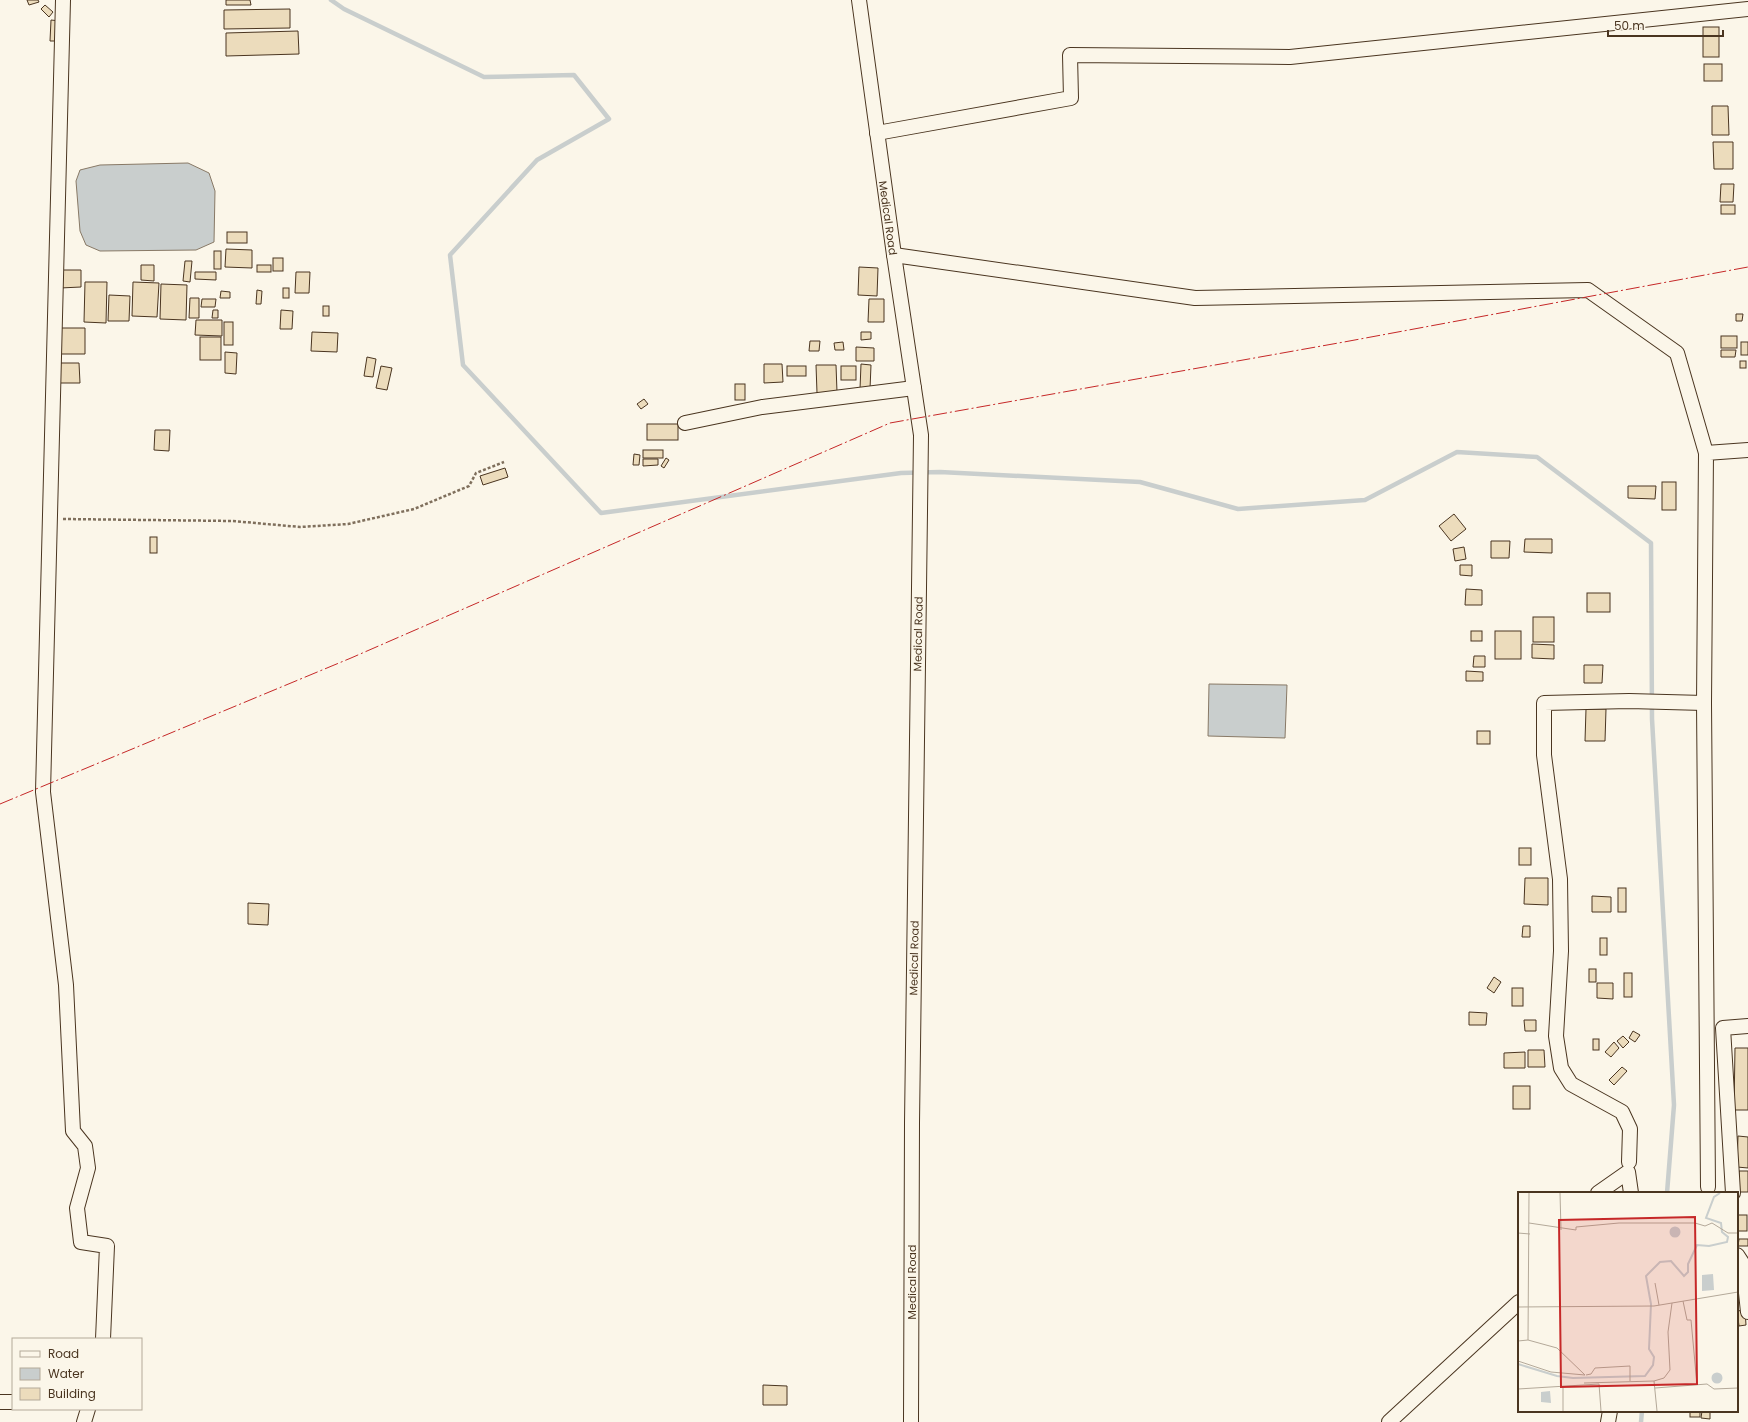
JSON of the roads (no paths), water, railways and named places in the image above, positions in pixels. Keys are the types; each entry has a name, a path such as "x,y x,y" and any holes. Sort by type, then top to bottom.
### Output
{"street":[{"path":"63,0 43,792 66,985 73,1131 85,1146 88,1168 77,1208 80,1242 107,1246 103,1338"},
{"name":"Medical Road","path":"859,0 894,255 921,435 912,1122 911,1422"},
{"path":"877,133 1071,98 1070,55 1290,57 1748,9"},
{"path":"894,255 1195,298 1588,290 1677,353 1706,453 1704,703 1708,1187"},
{"path":"685,423 762,407 914,388"},
{"path":"1706,453 1748,450"},
{"path":"1630,1162 1630,1129 1622,1112 1571,1084 1561,1068 1556,1036 1561,951 1560,879 1544,755 1544,703 1629,701 1704,703"},
{"path":"1733,1192 1723,1028 1748,1026"},
{"path":"1599,1192 1628,1172 1631,1192"},
{"path":"1738,1256 1743,1264 1748,1312"},
{"path":"1389,1422 1518,1303"},
{"path":"0,1402 12,1402"},
{"path":"84,1422 88,1410"},
{"path":"1608,1422 1610,1412"}],"water":[{"path":"188,163 209,173 215,191 214,242 196,250 100,251 86,245 80,231 76,181 80,170 100,165"},
{"path":"1209,684 1287,685 1285,738 1208,736"}],"waterway":[{"path":"331,0 344,9 484,77 574,75 609,119 537,160 450,255 463,365 601,513 901,473 940,472 1140,482 1238,509 1365,500 1457,452 1537,457 1651,543 1652,719 1674,1105 1667,1192"},
{"path":"1641,1422 1642,1412"}]}
